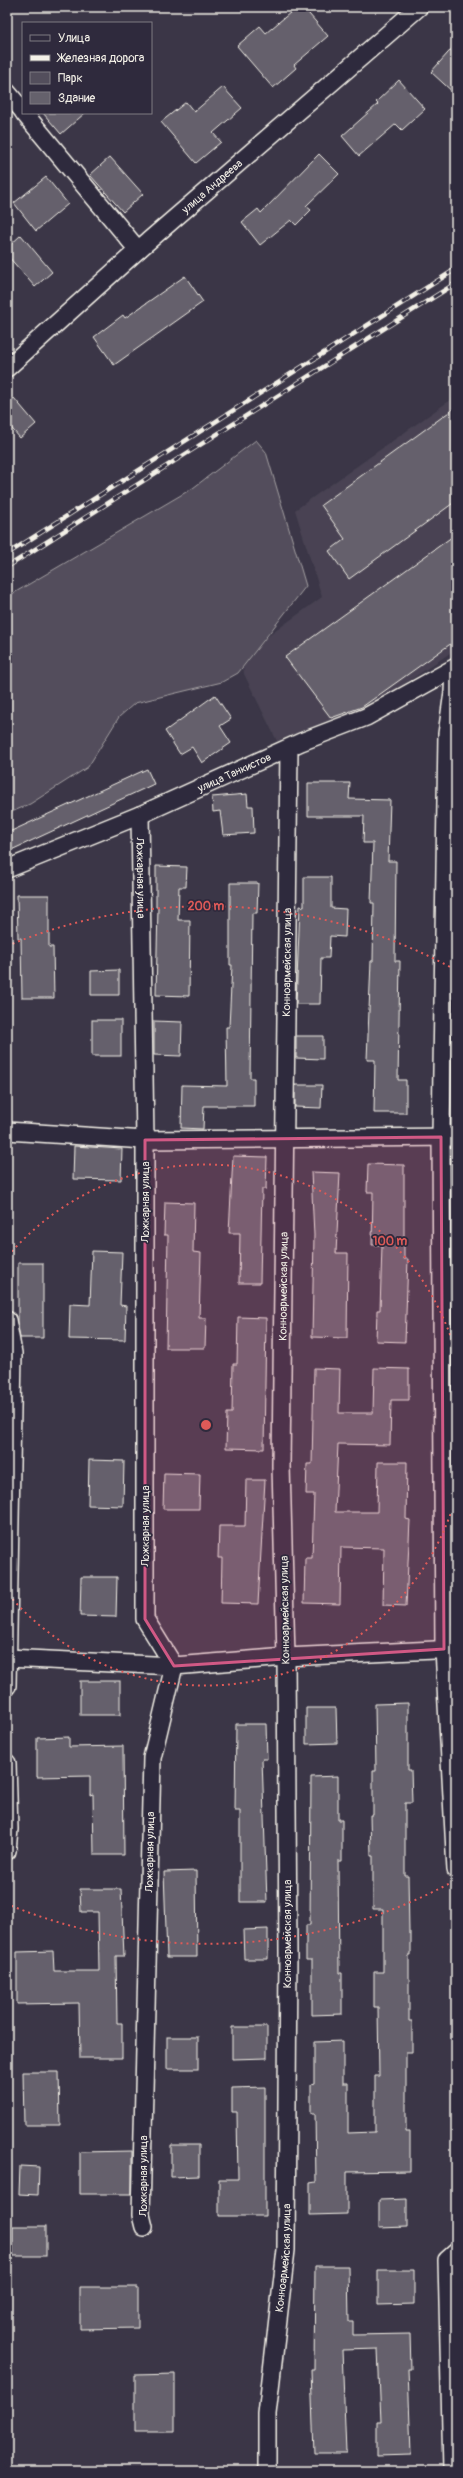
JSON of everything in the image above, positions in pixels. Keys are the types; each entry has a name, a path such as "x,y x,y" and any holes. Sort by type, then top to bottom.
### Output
{"street":[{"name":"улица Андреева","path":"7,368 138,250 419,7"},
{"path":"7,92 22,110"},
{"path":"26,114 138,250"},
{"path":"455,668 447,734 450,1649 456,1870"},
{"name":"улица Танкистов","path":"7,869 140,815 289,748 366,717 455,668"},
{"name":"Конноармейская улица","path":"267,2471 267,2414 286,2250 288,1944 286,1657 281,1466 289,748"},
{"name":"Ложкарная улица","path":"140,815 144,1140 145,1619 174,1666 152,1758 141,2215 144,2227"},
{"path":"7,1131 144,1140 285,1137 449,1137"},
{"path":"7,1320 13,1353 7,1686"},
{"path":"7,1658 174,1666 286,1657 450,1649"},
{"path":"7,1763 9,1829 7,1851"},
{"path":"452,2471 447,2260 456,2252"}],"highlighted area":[{"path":"441,1137 444,1649 174,1666 145,1619 145,1140"}],"shaded area":[{"path":"456,396 456,649 363,712 277,741 244,674 242,655 322,597 295,510"}],"green space":[{"path":"256,440 266,452 306,586 238,673 222,682 135,703 119,717 88,767 30,804 7,814 7,597 193,488"}],"building":[{"path":"297,7 303,7 328,36 294,65 296,68 273,88 237,46 260,26 266,33"},
{"path":"456,44 456,95 431,72"},
{"path":"399,80 425,109 402,130 396,124 359,156 342,136 378,104 376,102"},
{"path":"223,87 242,108 213,133 221,142 196,163 161,122 186,102 194,112"},
{"path":"44,114 84,114 61,134"},
{"path":"319,154 339,174 306,206 311,210 296,225 291,220 260,245 242,222 258,209 261,213"},
{"path":"110,157 143,194 123,212 90,175"},
{"path":"46,177 68,204 36,231 14,203"},
{"path":"21,235 52,272 35,287 7,255 7,248"},
{"path":"185,276 203,302 114,365 94,337 123,315 125,318"},
{"path":"14,398 36,424 20,438 7,423 7,405"},
{"path":"456,407 456,501 349,579 329,551 345,539 321,505"},
{"path":"456,534 456,640 362,707 331,718 285,657"},
{"path":"215,695 231,719 220,726 231,743 202,763 192,747 180,754 165,731"},
{"path":"147,769 154,784 7,852 7,833"},
{"path":"308,783 350,783 349,799 390,800 388,861 396,861 395,961 400,961 398,1080 406,1080 406,1113 374,1113 375,1060 367,1060 371,961 373,961 374,903 371,903 373,843 363,843 364,816 308,816"},
{"path":"247,794 248,806 253,806 254,833 223,835 220,811 213,812 212,797"},
{"path":"156,866 187,867 186,887 179,887 178,920 190,920 189,996 156,995 158,907 156,907"},
{"path":"304,877 331,877 331,908 346,909 345,937 330,936 329,958 321,958 320,1004 296,1004 300,906 304,907"},
{"path":"230,883 258,883 257,913 252,913 250,1078 254,1078 254,1106 204,1106 203,1129 181,1128 182,1085 227,1086 226,1027 229,1027 232,965 230,965"},
{"path":"17,895 49,895 49,947 53,947 54,998 22,998 21,938 18,938"},
{"path":"119,970 119,995 91,995 91,971"},
{"path":"92,1020 121,1020 121,1056 92,1056"},
{"path":"154,1021 182,1022 181,1056 154,1055"},
{"path":"296,1036 323,1036 323,1059 296,1058"},
{"path":"295,1085 322,1085 321,1108 295,1107"},
{"path":"74,1146 122,1149 121,1180 73,1179"},
{"path":"233,1156 267,1157 266,1189 262,1189 260,1283 239,1283 240,1233 229,1233"},
{"path":"368,1164 404,1165 404,1259 408,1259 405,1342 376,1341 377,1310 380,1310 382,1245 372,1245 373,1192 367,1192"},
{"path":"311,1172 340,1173 336,1253 348,1253 347,1338 312,1337 314,1235"},
{"path":"165,1202 194,1203 193,1252 201,1253 199,1318 206,1318 205,1348 166,1348 168,1235 164,1235"},
{"path":"92,1251 122,1252 120,1305 126,1306 125,1340 69,1339 70,1304 90,1305"},
{"path":"18,1263 43,1263 43,1338 20,1338 18,1326"},
{"path":"238,1317 266,1318 264,1449 226,1448 227,1413 232,1413 233,1364 237,1364"},
{"path":"314,1368 340,1369 339,1413 373,1413 374,1368 409,1369 409,1400 391,1400 390,1445 338,1444 335,1512 377,1512 378,1462 407,1462 406,1519 410,1520 406,1606 383,1605 384,1548 341,1547 340,1604 304,1603 305,1558 312,1558 314,1494 306,1494 307,1464 312,1464"},
{"path":"89,1460 124,1461 123,1506 88,1505"},
{"path":"164,1473 200,1474 199,1509 163,1509"},
{"path":"246,1480 265,1480 258,1604 221,1603 222,1558 218,1558 219,1526 245,1526"},
{"path":"81,1577 117,1577 116,1617 80,1616"},
{"path":"80,1681 120,1681 120,1715 80,1715"},
{"path":"408,1703 408,1770 411,1770 412,1803 405,1803 405,1876 408,1876 409,1933 411,1933 411,1955 409,1955 409,2021 412,2021 412,2052 406,2052 406,2132 410,2132 410,2171 347,2172 347,2214 310,2215 310,2183 316,2182 315,2113 311,2113 311,2084 314,2083 314,2042 343,2041 343,2083 348,2083 348,2133 375,2132 375,2076 379,2076 378,2007 374,2007 374,1972 383,1972 383,1909 373,1909 373,1856 371,1856 370,1815 373,1815 373,1771 376,1771 375,1704"},
{"path":"306,1708 336,1708 337,1743 306,1744"},
{"path":"236,1724 266,1724 267,1759 262,1759 267,1902 240,1902 240,1811 235,1811"},
{"path":"69,1737 69,1747 123,1746 124,1855 94,1855 93,1794 90,1795 90,1776 37,1777 37,1738"},
{"path":"338,1776 338,1820 342,1820 342,1861 338,1861 339,1973 342,1973 342,2014 312,2015 312,1960 306,1960 306,1925 310,1925 311,1777"},
{"path":"196,1871 197,1957 167,1957 164,1872"},
{"path":"80,1889 121,1889 124,1956 116,1956 117,2023 122,2023 122,2058 80,2058 79,2003 17,2004 17,1952 53,1951 54,1971 99,1971 98,1912 81,1912"},
{"path":"268,1929 268,1959 244,1959 243,1930"},
{"path":"232,2027 267,2027 267,2058 232,2059"},
{"path":"167,2037 198,2037 198,2069 167,2069"},
{"path":"23,2072 59,2072 60,2125 24,2125"},
{"path":"265,2087 265,2216 219,2216 219,2179 238,2179 237,2112 232,2112 232,2088"},
{"path":"171,2145 199,2145 199,2176 171,2177"},
{"path":"132,2151 132,2194 80,2194 80,2152"},
{"path":"20,2166 39,2167 38,2195 19,2194"},
{"path":"407,2199 407,2227 379,2228 379,2200"},
{"path":"13,2226 46,2226 46,2256 13,2256"},
{"path":"315,2266 348,2266 349,2322 353,2322 353,2335 410,2334 411,2369 408,2369 411,2455 377,2456 377,2422 381,2422 378,2349 342,2350 346,2453 314,2453 311,2370 314,2370"},
{"path":"378,2270 414,2270 414,2304 378,2305"},
{"path":"80,2287 138,2287 138,2328 80,2329"},
{"path":"175,2374 175,2432 135,2432 135,2375"}],"railway":[{"path":"7,554 456,269"},
{"path":"7,567 456,283"}]}
